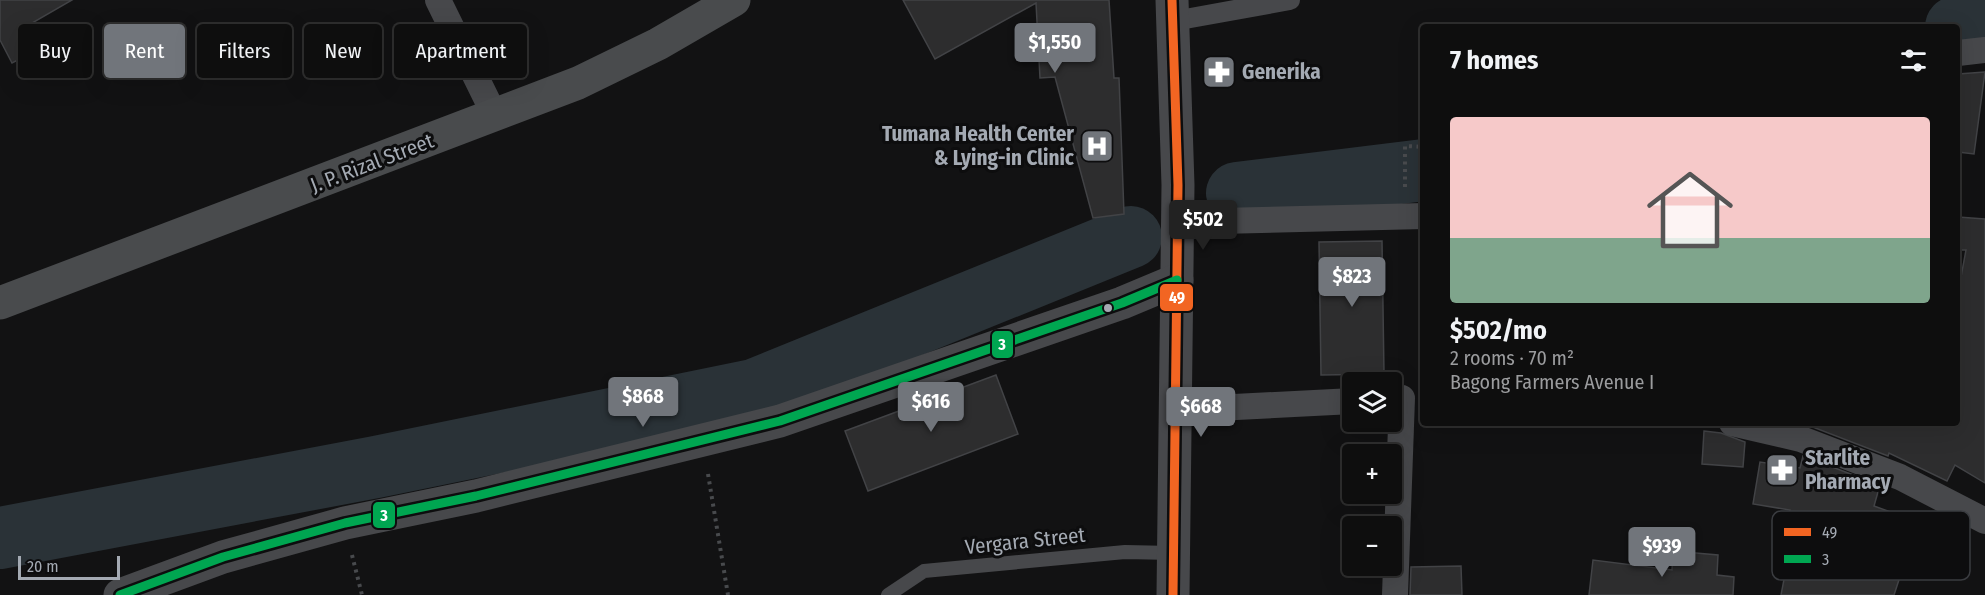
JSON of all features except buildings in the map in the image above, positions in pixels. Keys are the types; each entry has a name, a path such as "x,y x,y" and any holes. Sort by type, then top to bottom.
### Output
{"main road":[{"name":"J. P. Rizal Street","path":"0,303 578,83 658,44 734,0"}],"street":[{"path":"438,0 495,116"},
{"path":"1173,595 1177,222 1173,10 1290,0"},
{"path":"1960,53 1985,50"},
{"path":"1177,222 1420,216"},
{"path":"120,595 222,557 345,523 476,495 780,422 1122,303 1177,280"},
{"path":"1395,595 1406,399"},
{"path":"1176,410 1342,402"},
{"path":"1744,426 1801,439 1900,477 1966,511"},
{"path":"1970,513 1985,521"}],"lane":[{"name":"Vergara Street","path":"888,595 924,571 1125,552 1173,553"}],"path":[{"path":"1405,193 1405,146 1420,147"},
{"path":"703,439 728,595"}],"waterway":[{"path":"1960,25 1976,18 1985,18"},
{"path":"1237,193 1420,170"},
{"path":"0,538 376,467 754,390 1131,237"}],"transit line":[{"name":"49","path":"1172,0 1178,185 1173,595"},
{"name":"3","path":"120,595 223,557 345,523 476,496 780,421 1122,303 1177,280"}],"place":[{"name":"Generika","path":"1219,72"},
{"name":"Tumana Health Center & Lying-in Clinic","path":"1097,146"},
{"name":"Starlite Pharmacy","path":"1782,470"}]}
